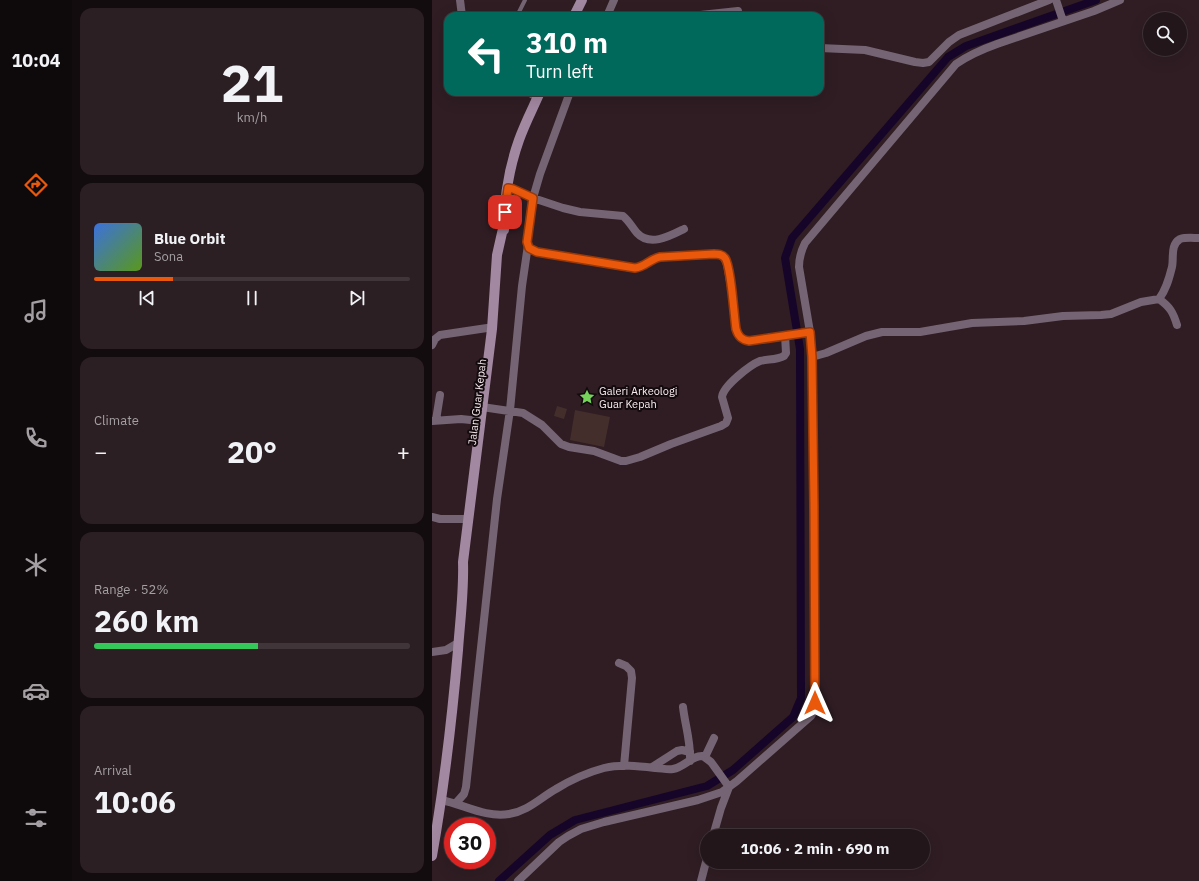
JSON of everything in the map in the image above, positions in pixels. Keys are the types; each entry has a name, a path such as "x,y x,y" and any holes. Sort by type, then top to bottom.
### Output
{"main road":[{"path":"576,12 582,0"},
{"name":"Jalan Guar Kepah","path":"432,856 436,812 441,800 455,689 463,562 480,421 488,408 497,255 511,188 512,163 534,96"},
{"name":"Jalan Guar Kepah","path":"463,581 469,564 488,408 504,255 504,224"}],"street":[{"path":"460,0 462,12"},
{"path":"609,12 614,0"},
{"path":"518,881 554,847 568,836 581,829 604,822 706,798 720,793 729,787 811,716 814,711 815,698 812,357 807,333 799,268 801,253 805,243 956,64 982,49 1062,18 1094,11 1120,0"},
{"path":"824,48 865,50 923,63 929,62 949,42 959,35 1054,1 1062,18"},
{"path":"729,12 738,11"},
{"path":"456,803 462,797 466,787 507,410 528,245 530,197 569,96"},
{"path":"511,188 530,197 569,210 622,216 628,220 642,238 648,240 662,238 684,229"},
{"path":"1159,299 1166,287 1172,267 1173,248 1175,244 1184,238 1199,238"},
{"path":"528,245 532,250 537,252 587,259 632,268 644,266 654,258 660,257 714,254 721,255 725,258 727,264 738,336 743,340 749,341 807,333"},
{"path":"812,357 826,353 866,336 882,332 920,332 972,323 1024,321 1063,316 1110,314 1141,302 1159,299 1171,309 1177,325"},
{"path":"432,345 435,339 440,335 487,328 492,329"},
{"path":"488,408 523,413 546,428 559,442 565,446 594,451 621,461 626,461 726,423 728,418 722,394 726,388 757,362 784,356 786,353 788,335"},
{"path":"440,395 434,420 461,419 480,421"},
{"path":"432,517 440,519 469,519"},
{"path":"432,652 446,650 458,643"},
{"path":"619,663 626,666 631,671 632,678 624,766"},
{"path":"683,707 690,761"},
{"path":"705,757 714,738"},
{"path":"652,768 677,750 690,752"},
{"path":"441,800 491,814 513,814 531,807 557,788 603,768 624,766 672,769 680,767 699,756 705,757 711,762 729,787"},
{"path":"715,829 729,787"},
{"path":"701,881 704,869"}],"lane":[{"path":"519,12 525,0"}],"building":[{"path":"557,406 567,409 564,419 554,416"},
{"path":"575,410 610,417 604,447 570,440"}],"waterway":[{"path":"499,881 550,835 575,820 707,786 733,770 793,717 801,698 800,349 785,258 792,238 948,57 966,46 1096,0"}],"place":[{"name":"Galeri Arkeologi Guar Kepah","path":"587,397"}],"route":[{"path":"505,212 508,188 533,198 527,242 529,248 537,252 581,258 632,268 644,266 654,258 660,257 719,254 727,261 736,329 738,336 741,339 749,341 810,332 812,357 815,703"}]}
